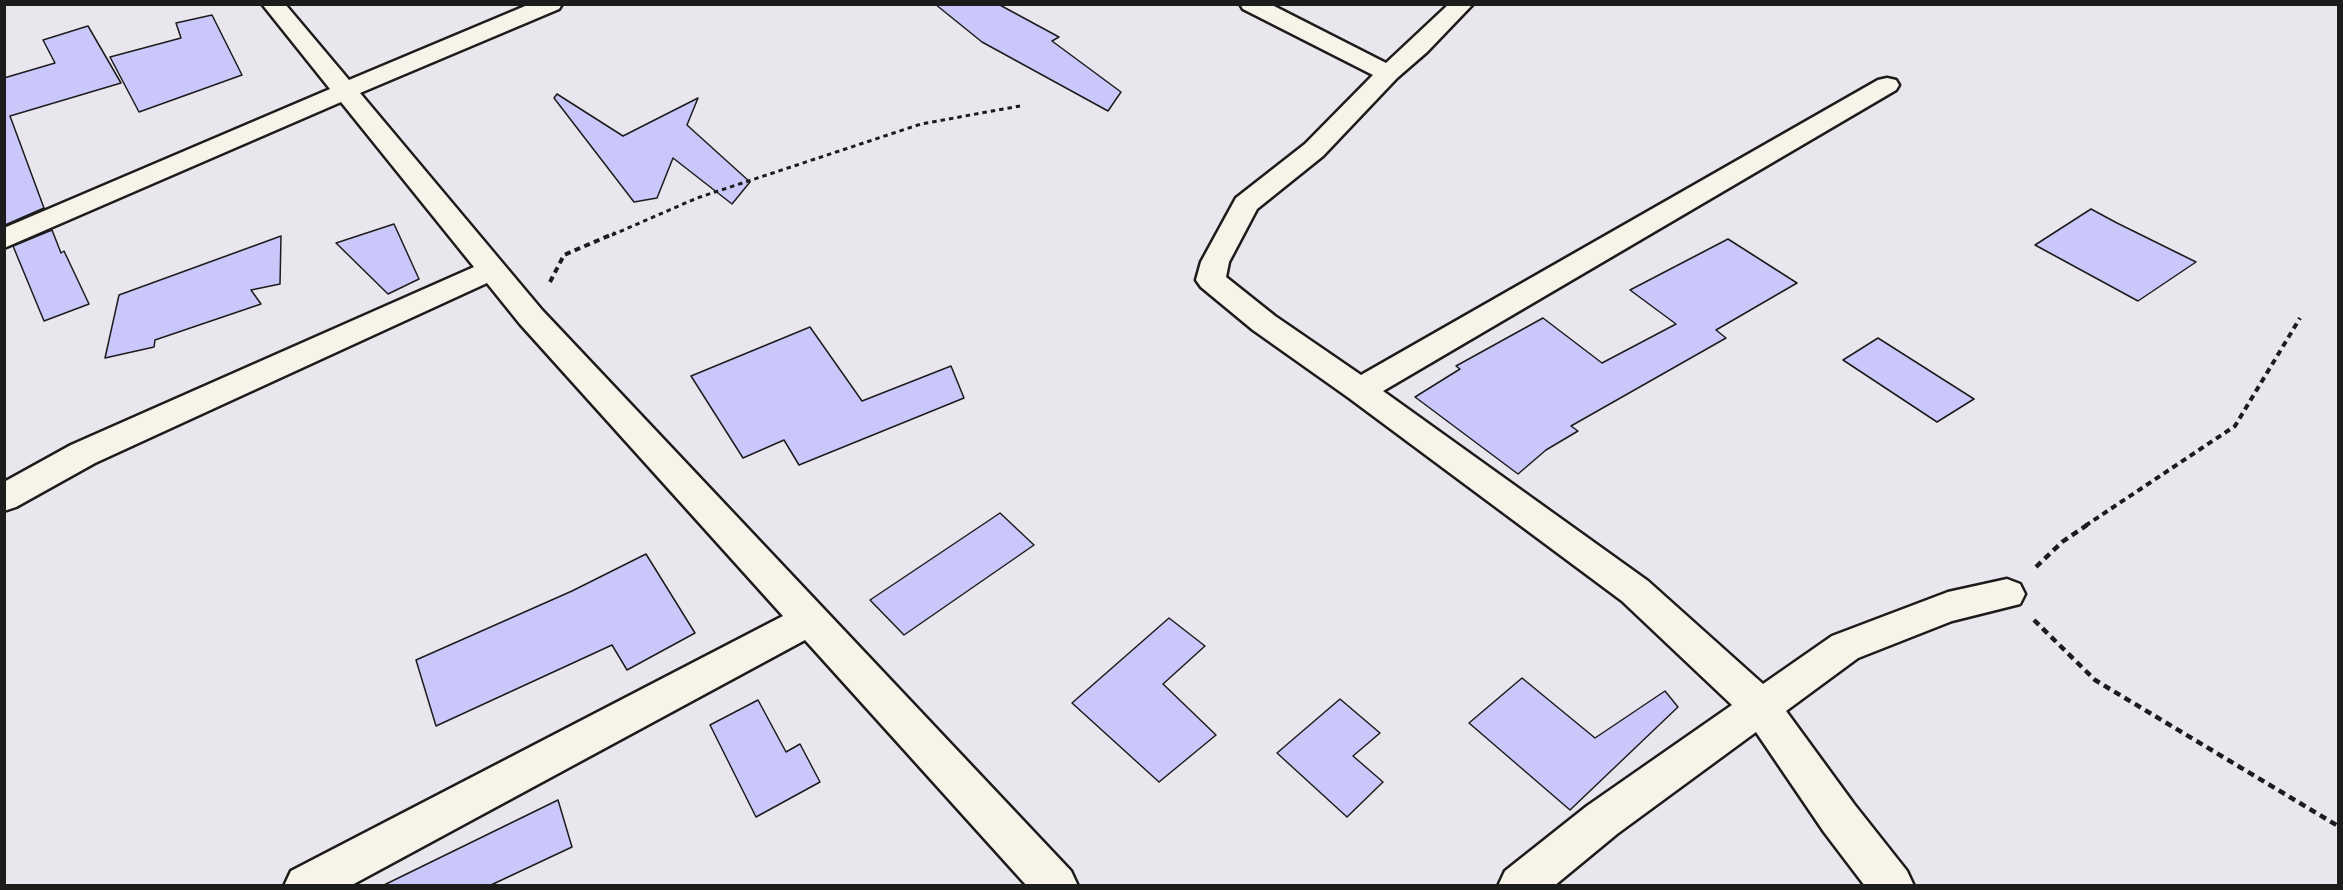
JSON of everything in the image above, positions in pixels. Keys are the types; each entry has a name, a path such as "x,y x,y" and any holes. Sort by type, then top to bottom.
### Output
{"street":[{"path":"273,4 343,92 531,317 1056,885"},
{"path":"4,239 551,4"},
{"path":"1251,4 1388,73"},
{"path":"1462,4 1419,47 1388,73 1314,150 1246,204 1215,262 1210,280 1264,323 1360,390 1635,591 1761,707 1839,818 1892,885"},
{"path":"1360,390 1887,85"},
{"path":"4,498 83,454 492,270"},
{"path":"1520,885 1602,819 1845,648 1948,607 2007,594"},
{"path":"306,885 811,619"}],"path":[{"path":"531,317 564,255 574,250 697,198 820,156 921,124 1020,106"},
{"path":"2300,318 2235,426 2062,542 2007,594 2095,680 2338,826"}],"building":[{"path":"935,4 998,4 1059,37 1052,41 1121,92 1108,111 982,42"},
{"path":"212,15 242,75 139,112 110,57 181,38 176,23"},
{"path":"88,26 121,83 10,116 44,208 5,225 4,78 55,63 43,40"},
{"path":"557,94 623,136 698,98 687,125 750,182 732,204 673,158 657,198 634,202 554,98"},
{"path":"2091,209 2196,262 2138,301 2035,245"},
{"path":"394,224 419,279 388,294 336,243"},
{"path":"52,230 61,253 64,251 89,304 44,321 13,246"},
{"path":"281,236 280,284 251,290 261,304 155,340 154,347 105,358 119,295"},
{"path":"1728,239 1797,283 1716,330 1726,338 1571,426 1578,431 1546,450 1518,474 1415,397 1460,369 1456,366 1543,318 1602,363 1676,324 1630,290"},
{"path":"810,327 862,401 951,366 964,398 799,465 784,440 743,458 691,376"},
{"path":"1878,338 1974,399 1937,422 1843,360"},
{"path":"1000,513 1034,545 904,635 870,600"},
{"path":"646,554 695,633 627,670 612,645 436,726 416,660 572,591"},
{"path":"1169,618 1205,646 1163,684 1216,735 1159,782 1072,703"},
{"path":"1522,678 1595,738 1665,691 1678,707 1570,810 1469,723"},
{"path":"1340,699 1380,733 1353,756 1383,782 1347,817 1277,753"},
{"path":"758,700 786,752 800,744 820,782 756,817 710,725"},
{"path":"558,800 572,847 491,885 384,885"}]}
